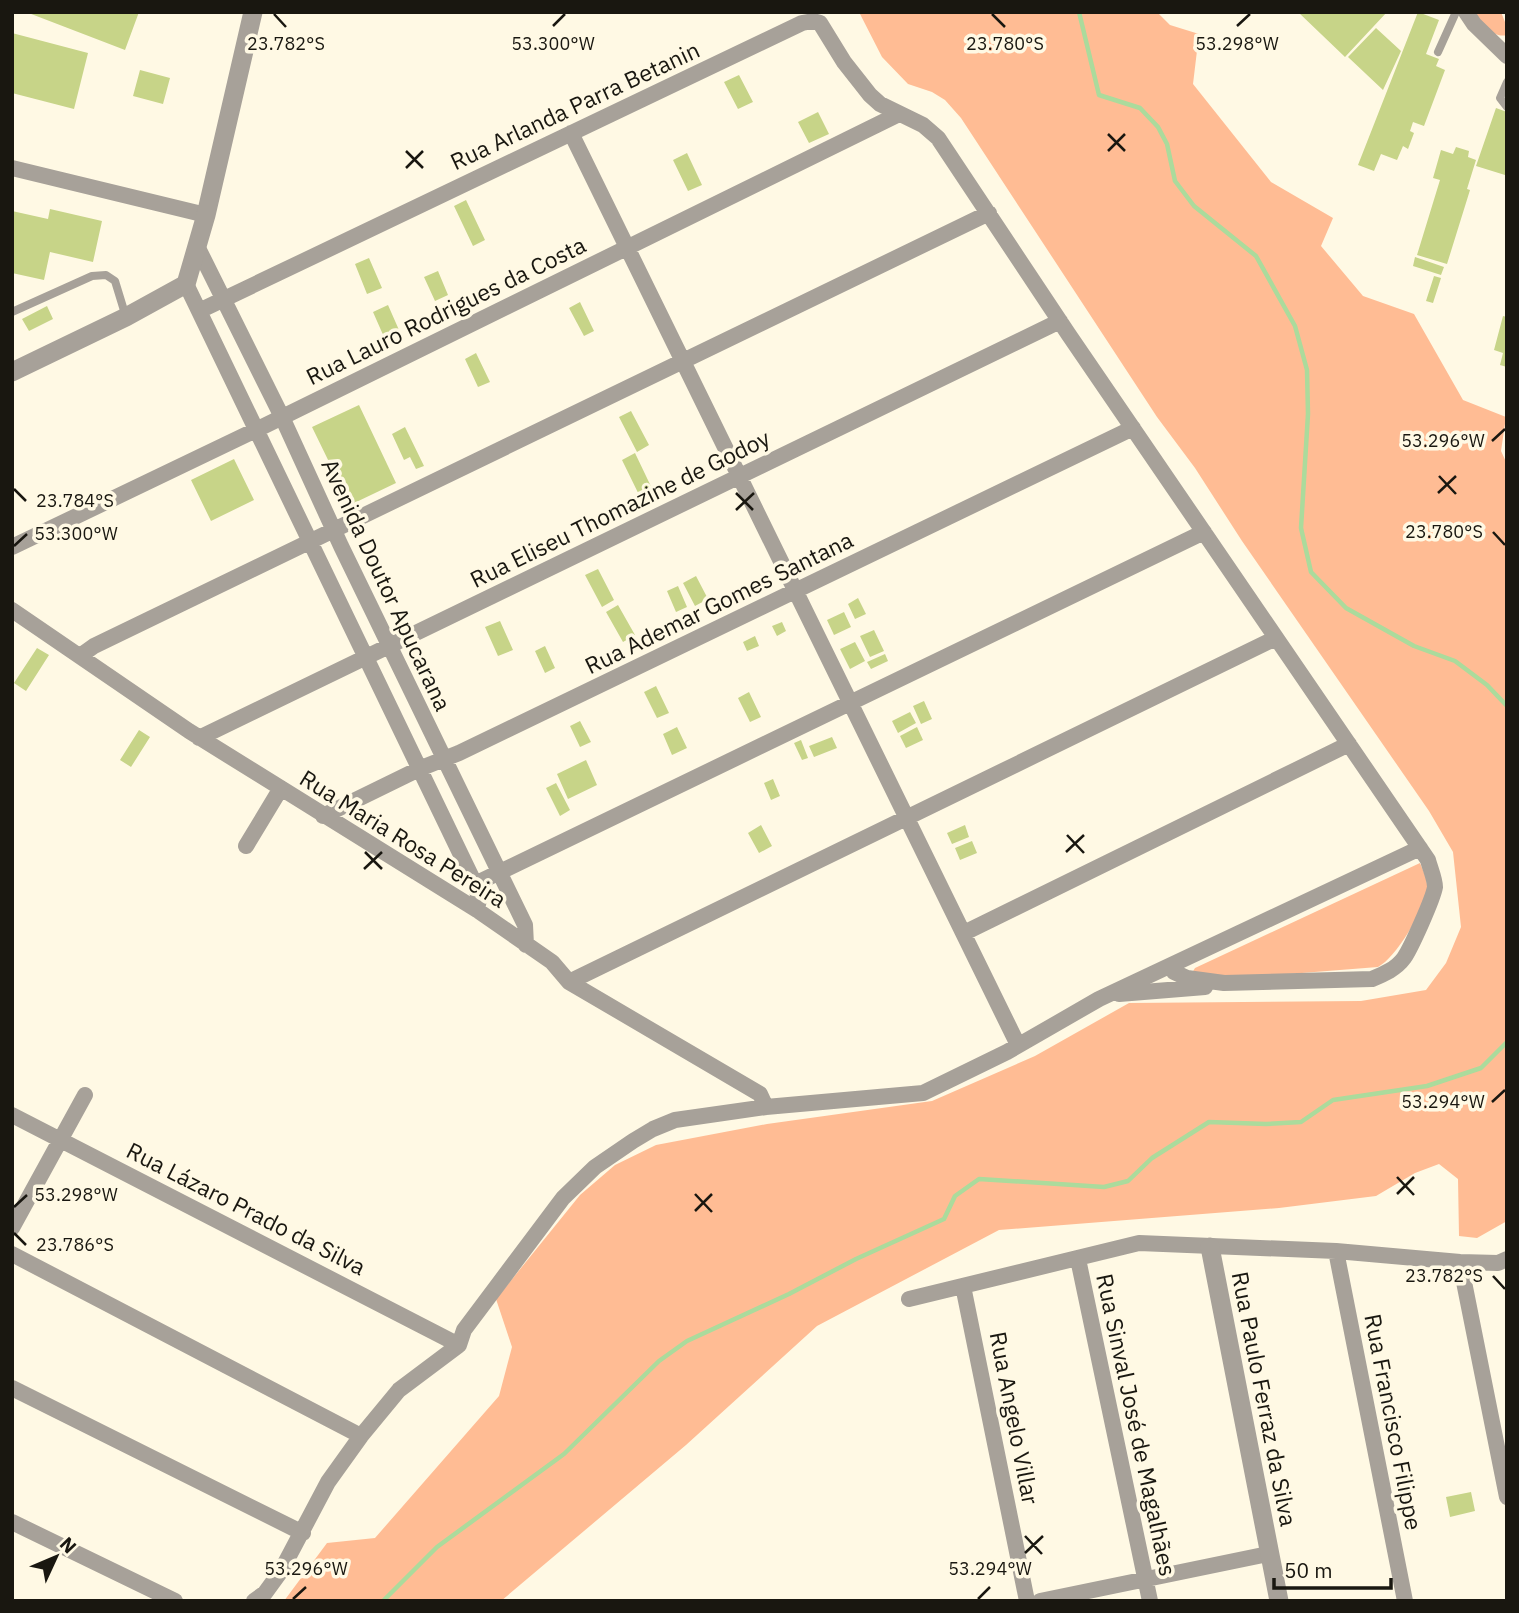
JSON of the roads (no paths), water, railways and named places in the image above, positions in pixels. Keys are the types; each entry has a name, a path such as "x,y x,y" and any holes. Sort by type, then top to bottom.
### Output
{"street":[{"path":"253,12 206,215 186,284 475,884 479,899 477,911"},
{"path":"1466,12 1474,24 1507,56"},
{"name":"Rua Arlanda Parra Betanin","path":"199,311 802,23 820,23 870,95 899,114"},
{"path":"899,114 923,125 939,138 1060,321 1428,860 1435,885 1405,957 1389,971 1372,979 1224,983 1110,994"},
{"name":"Rua Lauro Rodrigues da Costa","path":"12,547 899,114"},
{"path":"571,133 1018,1045"},
{"path":"12,168 206,215"},
{"path":"80,656 94,646 989,213"},
{"name":"Avenida Doutor Apucarana","path":"197,246 282,417 389,646 525,925 526,945"},
{"path":"12,372 126,317 186,284"},
{"name":"Rua Eliseu Thomazine de Godoy","path":"199,738 1060,321"},
{"name":"Rua Ademar Gomes Santana","path":"323,816 1133,428"},
{"path":"475,884 1204,532"},
{"name":"Rua Maria Rosa Pereira","path":"12,610 199,738 477,911 552,962 569,982 760,1094 766,1107"},
{"path":"569,982 1276,639"},
{"path":"964,933 1349,744"},
{"path":"246,846 281,788"},
{"path":"254,1601 265,1593 281,1571 328,1482 361,1436 399,1390 458,1345 464,1330 563,1198 595,1167 632,1141 675,1120 766,1107 923,1093 1110,994 1420,848"},
{"path":"1178,962 1173,967 1174,972 1182,976 1224,983"},
{"path":"12,1228 85,1095"},
{"name":"Rua Lázaro Prado da Silva","path":"12,1115 458,1345"},
{"path":"909,1299 1139,1243 1336,1251 1460,1262 1498,1263 1507,1259"},
{"name":"Rua Paulo Ferraz da Silva","path":"1210,1247 1279,1601"},
{"name":"Rua Francisco Filippe","path":"1336,1251 1405,1601"},
{"path":"12,1254 361,1436"},
{"name":"Rua Sinval José de Magalhães","path":"1078,1259 1150,1601"},
{"path":"1460,1262 1507,1497"},
{"name":"Rua Angelo Villar","path":"963,1286 1027,1601"},
{"path":"12,1388 303,1533"},
{"path":"12,1522 175,1601"},
{"path":"1040,1601 1268,1553"}],"lane":[{"path":"1437,52 1456,12"},
{"path":"1507,82 1500,98 1507,107"},
{"path":"12,312 92,276 106,275 115,281 126,317"}],"waterway":[{"path":"1079,12 1099,95 1140,108 1158,127 1167,144 1175,181 1194,206 1256,256 1295,326 1307,370 1308,414 1301,528 1311,572 1346,608 1414,646 1455,661 1487,685 1507,706"},
{"path":"383,1601 437,1547 564,1454 659,1361 687,1341 944,1219 955,1196 979,1179 1104,1187 1128,1181 1152,1158 1209,1122 1301,1122 1333,1100 1427,1086 1481,1068 1507,1042"}]}
